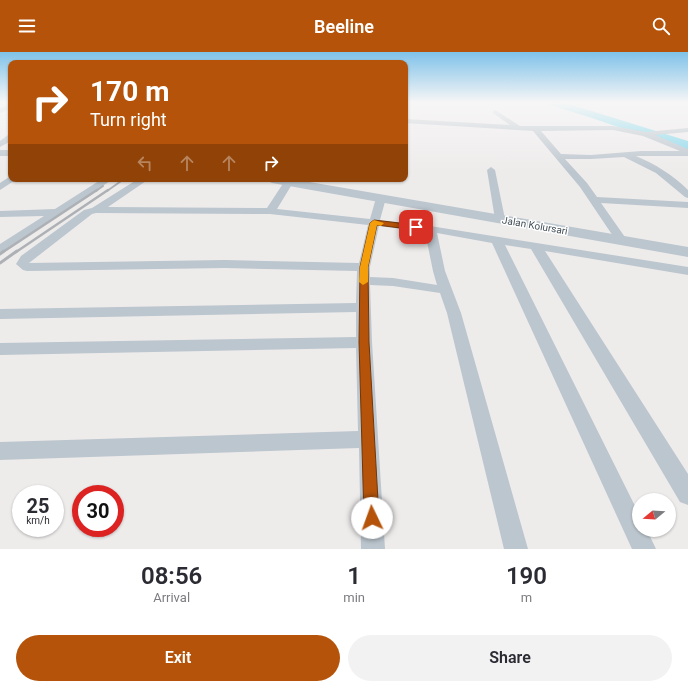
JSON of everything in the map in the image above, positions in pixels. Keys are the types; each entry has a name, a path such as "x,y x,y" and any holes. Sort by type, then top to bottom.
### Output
{"street":[{"path":"500,126 535,129 612,128 646,134 688,153"},
{"path":"535,129 584,185 621,240"},
{"path":"646,134 688,130"},
{"path":"560,156 591,157 623,154 688,153"},
{"path":"623,154 659,172 688,195"},
{"path":"491,170 500,219"},
{"path":"0,249 103,182"},
{"path":"96,210 139,182"},
{"name":"Jalan Kolursari","path":"281,182 688,252"},
{"path":"270,211 287,184"},
{"path":"373,549 364,342 364,274 375,218 381,198"},
{"path":"594,200 688,205"},
{"path":"445,290 393,282 364,274 225,264 39,267 27,267 22,264 25,259 83,215 96,210 270,211 375,218 497,241 688,271"},
{"path":"0,214 56,212"},
{"path":"430,229 445,290 454,313 516,549"},
{"path":"497,241 644,549"},
{"path":"536,247 688,494"},
{"path":"0,314 364,307"},
{"path":"0,350 364,342"},
{"path":"0,451 368,439"}],"waterway":[{"path":"629,126 688,146"}],"railway":[{"path":"107,191 120,182"},
{"path":"96,191 103,186"},
{"path":"3,252 97,190"},
{"path":"16,252 108,190"},
{"path":"0,254 4,251"},
{"path":"0,263 17,251"}],"slow traffic":[{"path":"363,282 364,267 374,223 381,223"}],"route":[{"path":"372,518 364,342 364,267 374,223 416,227"}]}
